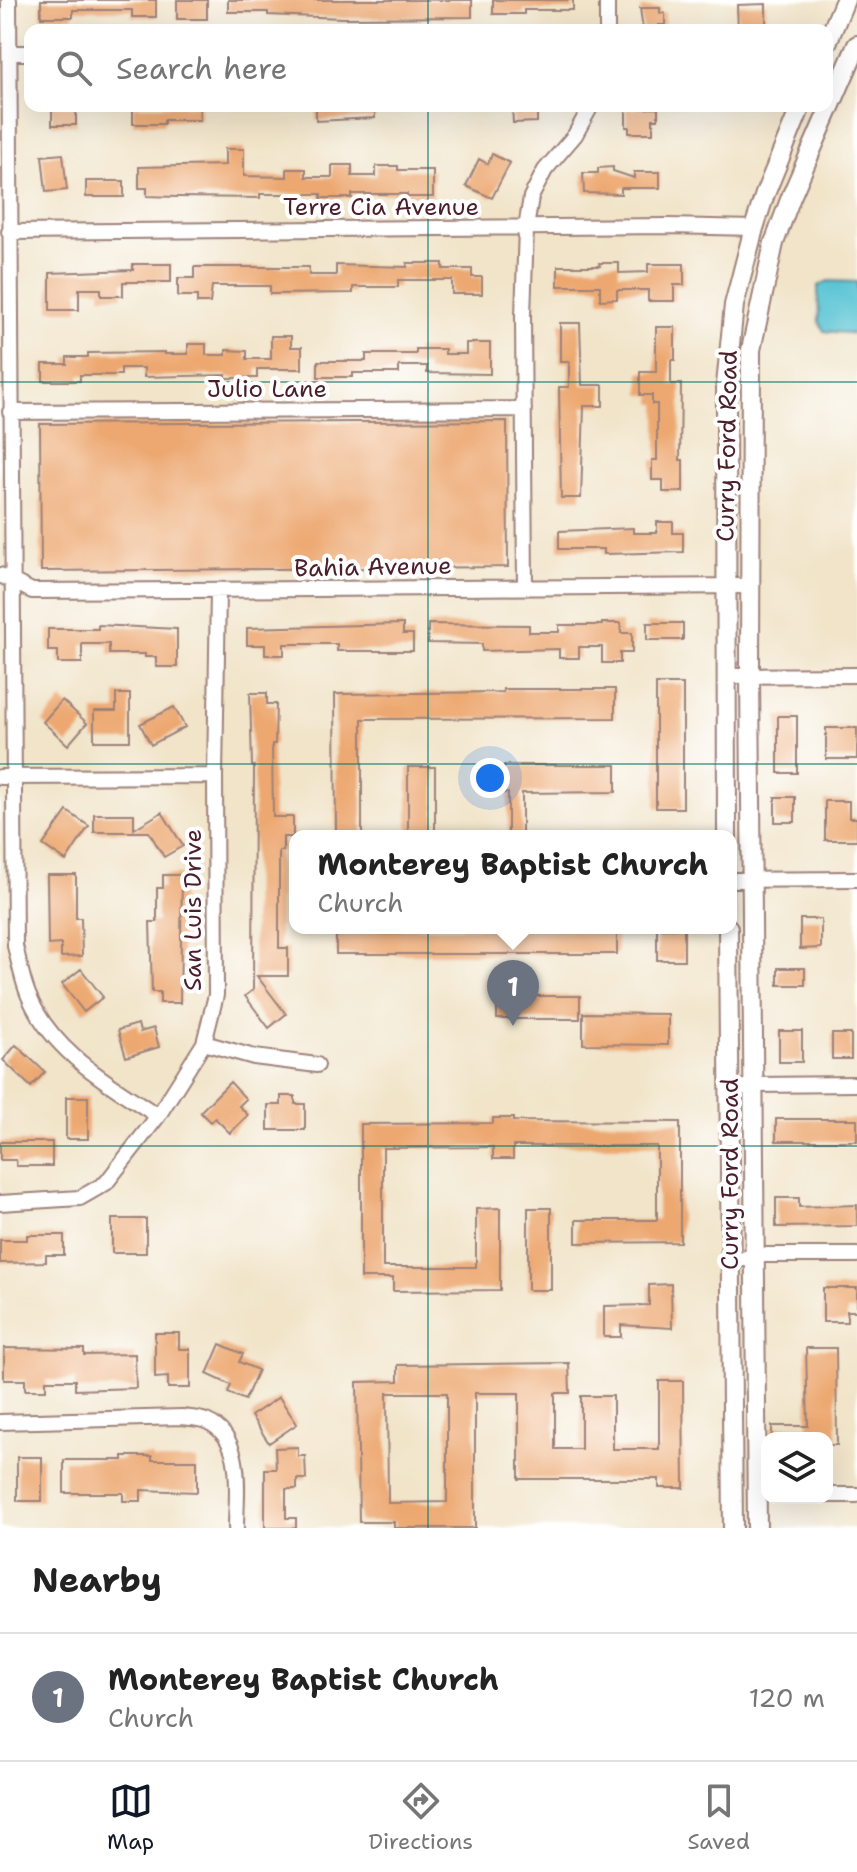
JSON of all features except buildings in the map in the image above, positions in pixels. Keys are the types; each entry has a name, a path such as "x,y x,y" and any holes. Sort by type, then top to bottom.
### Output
{"main road":[{"path":"833,29 845,0"},
{"name":"Curry Ford Road","path":"833,100 857,45"},
{"name":"Curry Ford Road","path":"727,828 726,385 734,305 754,228 799,112"},
{"name":"Curry Ford Road","path":"761,1466 754,1255 751,350 774,243 828,112"},
{"path":"751,350 746,321 761,239 754,228"},
{"name":"Curry Ford Road","path":"728,934 733,1528"},
{"name":"Curry Ford Road","path":"757,1528 761,1502"}],"street":[{"path":"9,0 7,777 15,946 28,995 54,1039 97,1076 158,1116"},
{"path":"607,0 607,24"},
{"path":"10,53 24,53"},
{"path":"525,587 526,228 531,197 545,170 575,135 588,112"},
{"name":"Terre Cia Avenue","path":"9,232 754,228"},
{"name":"Julio Lane","path":"10,412 524,409"},
{"name":"Bahia Avenue","path":"6,578 32,591 750,586"},
{"name":"San Luis Drive","path":"0,1203 80,1198 106,1183 158,1116 204,1043 216,995 218,591"},
{"path":"726,676 857,675"},
{"path":"7,777 215,776"},
{"name":"Curry Ford Road","path":"727,828 751,819"},
{"path":"737,880 857,879"},
{"path":"204,1043 254,1057 317,1065"},
{"path":"730,1090 754,1085 857,1084"},
{"path":"731,1263 754,1255 857,1255"},
{"path":"0,1422 182,1417 205,1420 226,1434 236,1461 236,1528"},
{"path":"833,1495 857,1495"},
{"path":"733,1496 761,1496"}],"water":[{"path":"828,281 857,282 857,334 824,331 819,322 818,286"}],"place":[{"name":"Monterey Baptist Church","path":"513,1026"}]}
